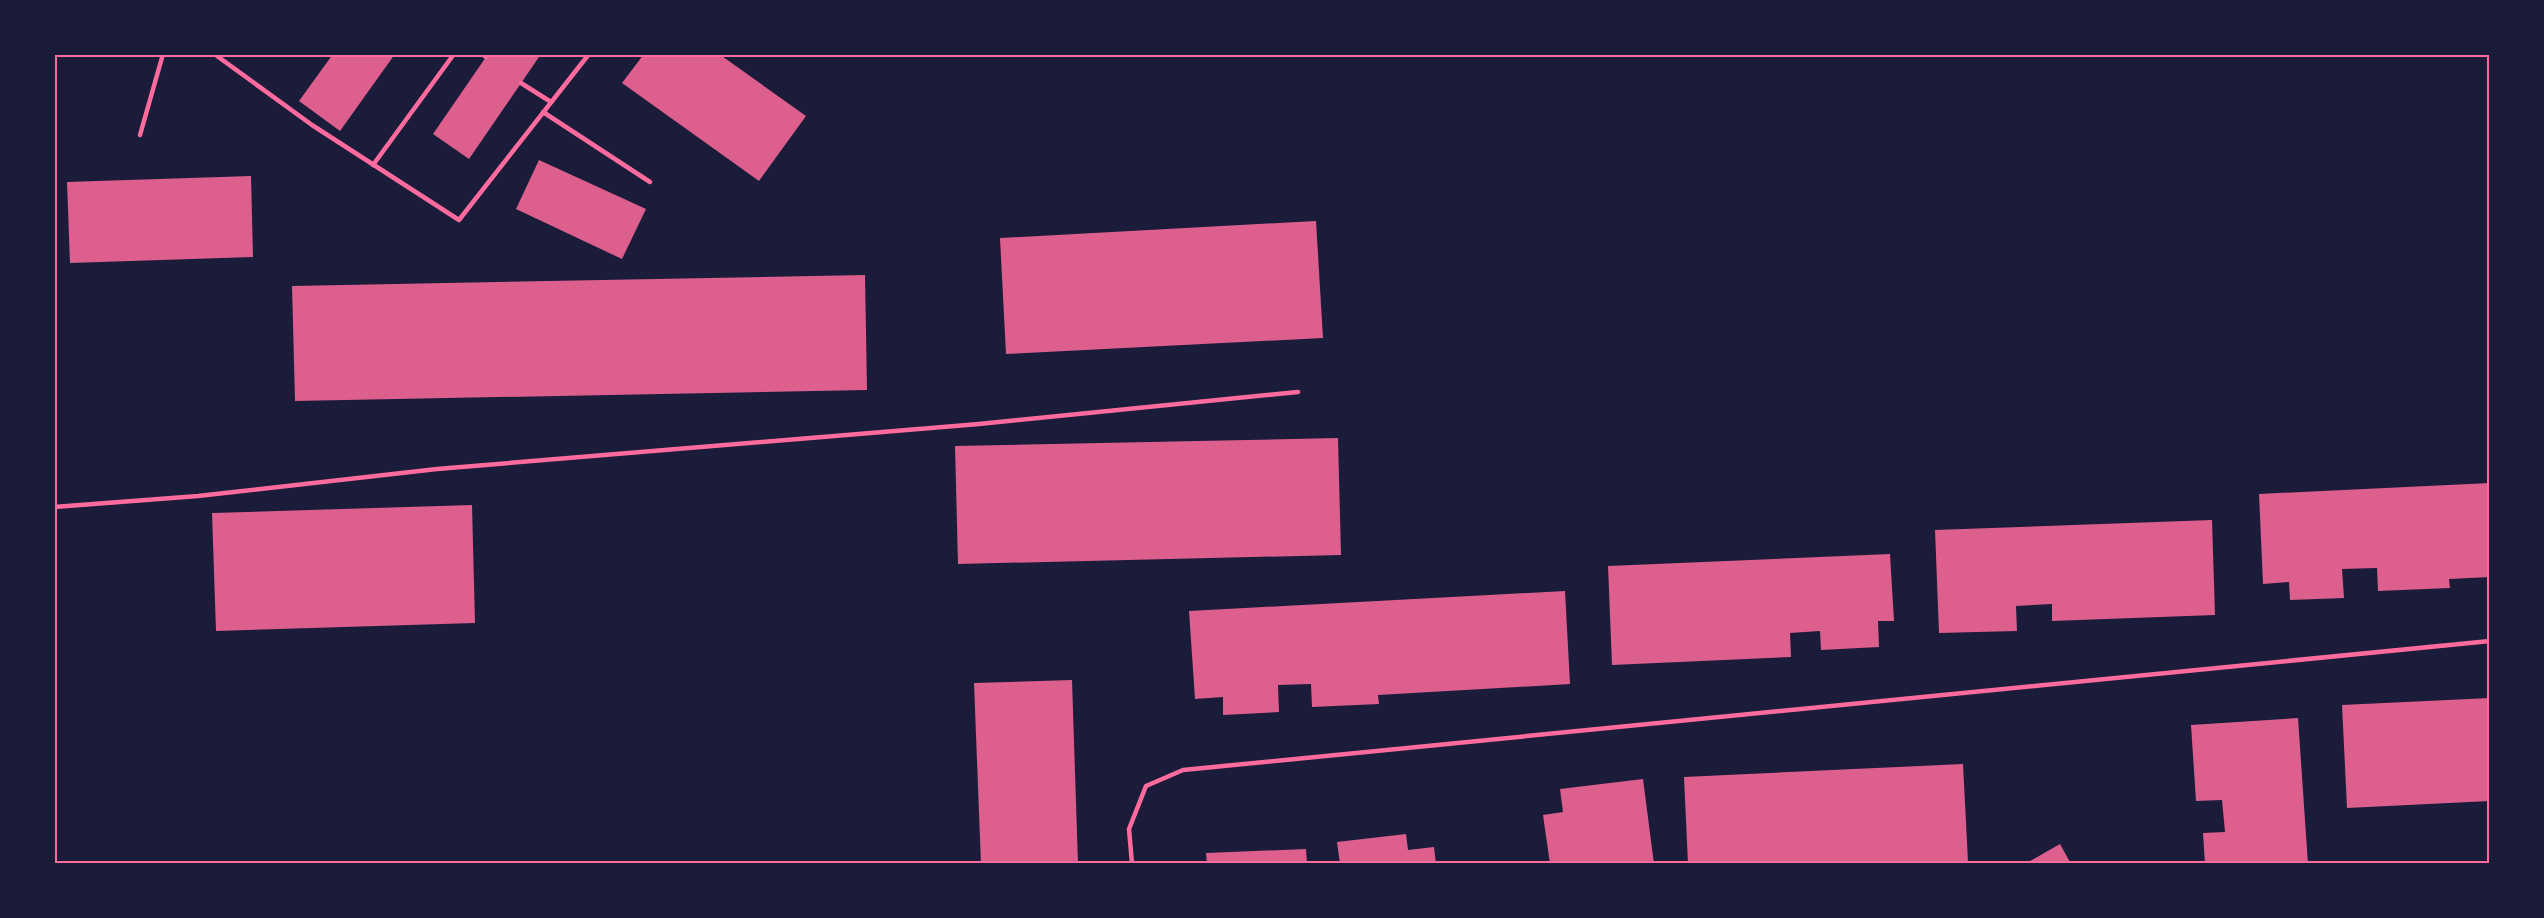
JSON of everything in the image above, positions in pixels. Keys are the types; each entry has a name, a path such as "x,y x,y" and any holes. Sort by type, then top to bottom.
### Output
{"lane":[{"path":"140,135 164,54"},
{"path":"373,165 454,54"},
{"path":"217,55 373,165 459,220 589,54"},
{"path":"521,83 551,102"},
{"path":"543,112 650,182"},
{"path":"54,507 198,496 437,469 979,424 1298,392"},
{"path":"1132,864 1129,829 1146,786 1183,770 2490,641"}],"building":[{"path":"333,54 395,54 340,131 299,101"},
{"path":"488,54 541,54 469,159 433,134"},
{"path":"644,54 719,54 806,116 759,181 622,83"},
{"path":"539,160 646,209 622,259 516,209"},
{"path":"251,176 253,257 70,263 67,182"},
{"path":"1316,221 1323,338 1006,354 1000,238"},
{"path":"865,275 867,390 295,401 292,286"},
{"path":"1338,438 1341,555 958,564 955,446"},
{"path":"2490,483 2490,577 2449,579 2450,588 2378,591 2377,568 2342,569 2344,598 2290,600 2289,582 2263,584 2259,494"},
{"path":"472,505 475,623 216,631 212,513"},
{"path":"2212,520 2215,615 2052,621 2052,604 2016,606 2017,631 1939,633 1935,530"},
{"path":"1890,554 1894,621 1878,621 1879,647 1821,650 1820,631 1790,633 1791,657 1612,665 1608,566"},
{"path":"1565,591 1570,684 1378,695 1379,704 1312,707 1311,684 1278,685 1279,712 1223,715 1223,697 1195,699 1189,611"},
{"path":"1072,680 1078,864 981,864 974,683"},
{"path":"2490,698 2490,801 2347,808 2342,705"},
{"path":"2298,718 2308,864 2205,864 2203,833 2225,832 2222,800 2196,801 2191,725"},
{"path":"1963,764 1968,862 1688,864 1684,777"},
{"path":"1643,779 1654,864 1550,864 1543,815 1563,812 1560,789"},
{"path":"1406,834 1408,850 1434,847 1436,864 1340,864 1337,842"},
{"path":"2060,844 2071,864 2025,864"},
{"path":"1306,849 1307,864 1207,864 1206,853"}]}
